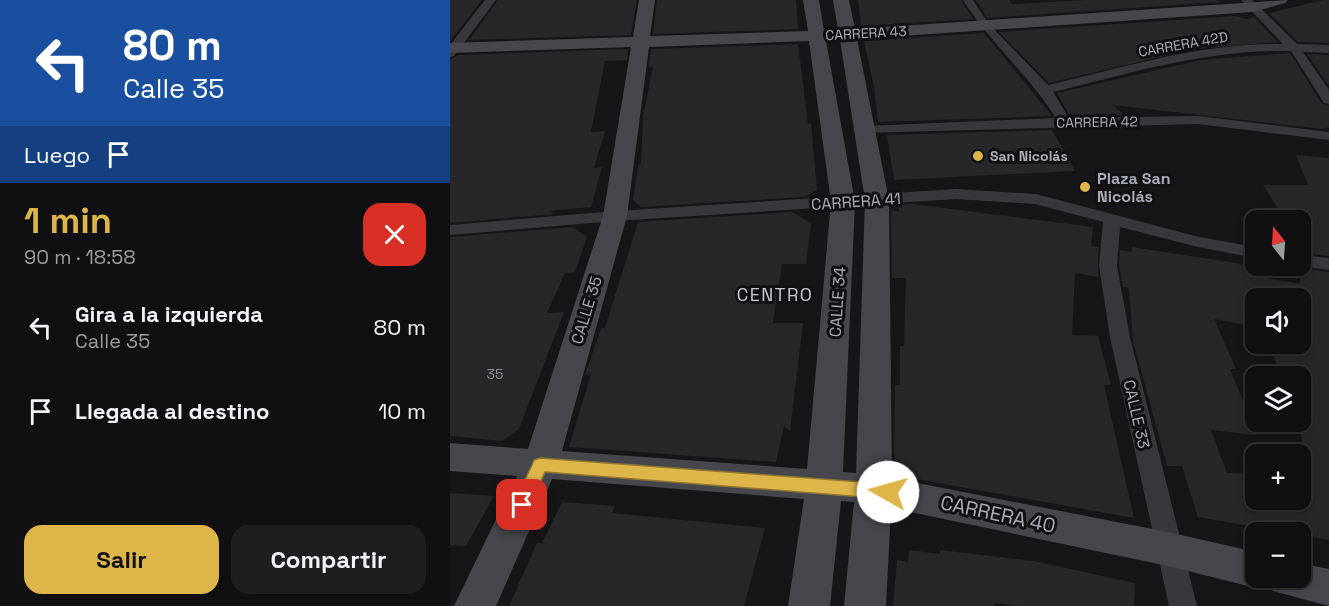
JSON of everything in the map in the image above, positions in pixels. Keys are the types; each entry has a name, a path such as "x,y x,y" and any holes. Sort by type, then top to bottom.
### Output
{"street":[{"path":"452,50 491,0"},
{"name":"CALLE 35","path":"475,606 540,465 615,216 647,0"},
{"name":"CALLE 34","path":"808,606 824,486 843,202 811,0"},
{"path":"841,0 877,200 874,489 865,606"},
{"path":"968,0 984,25 1044,90 1065,122"},
{"name":"CARRERA 43","path":"452,50 848,35 1280,0"},
{"path":"1250,3 1295,49 1329,100"},
{"name":"CARRERA 42D","path":"1044,90 1197,54 1261,47 1329,50"},
{"name":"CARRERA 42","path":"865,130 1065,122 1198,120 1329,136"},
{"name":"CARRERA 41","path":"450,230 615,216 956,194 1036,199 1198,242 1245,250"},
{"name":"CALLE 33","path":"1112,219 1108,266 1120,337 1183,606"},
{"path":"1311,262 1329,264"},
{"name":"CARRERA 40","path":"450,457 874,489 1168,549 1245,567"},
{"path":"1311,584 1329,588"}],"building":[{"path":"450,0 482,0 450,41"},
{"path":"498,0 637,0 631,35 469,40"},
{"path":"657,0 796,0 798,29 653,34"},
{"path":"858,0 961,0 973,19 861,26"},
{"path":"976,0 1009,0 1012,4 1089,0 1217,0 1220,2 987,18"},
{"path":"1329,0 1329,43 1298,42 1269,13"},
{"path":"1235,16 1247,19 1254,17 1278,42 1194,49 1049,83 999,32"},
{"path":"984,33 1052,116 878,122 874,87 864,41"},
{"path":"798,44 808,124 811,123 817,190 804,197 641,207 633,200 638,165 641,164 643,116 653,67 649,67 651,49"},
{"path":"628,49 627,60 605,61 591,132 605,131 594,168 602,167 591,207 549,211 554,214 450,223 450,59 458,55"},
{"path":"1290,53 1322,104 1329,106 1329,127 1323,129 1113,105 1124,115 1070,116 1057,93 1201,60"},
{"path":"1307,54 1329,55 1329,86"},
{"name":"San Nicolás","path":"1052,130 1075,171 894,180 887,135"},
{"path":"1296,155 1329,158 1329,256 1311,254 1311,210 1279,210 1263,185 1308,185"},
{"path":"912,204 1093,227 1091,246 1098,247 1098,277 1075,273 1072,335 1098,336 1111,385 1104,385 1134,518 894,475 895,385 900,385 900,346 904,346 906,278 892,278 891,211 899,211 898,205"},
{"path":"792,212 811,223 806,264 782,264 773,323 803,323 790,431 784,426 776,462 569,447 591,374 585,375 601,328 605,328 638,222"},
{"path":"573,227 587,237 575,272 565,273 547,313 564,312 519,429 502,441 450,436 450,237"},
{"path":"1132,247 1245,265 1245,276 1300,284 1300,276 1311,276 1311,270 1329,272 1329,540 1311,537 1311,522 1245,522 1245,525 1198,517 1182,466 1167,466 1133,341 1129,288 1123,287 1119,266 1120,250 1132,252"},
{"path":"450,493 494,496 466,546 450,545"},
{"path":"562,502 615,506 612,513 765,528 744,606 509,606 537,543 542,543"},
{"path":"909,550 940,554 940,550 1034,561 1135,583 1134,606 1018,606 994,603 994,606 893,606 897,560 908,562"}],"place":[{"name":"San Nicolás","path":"978,156"},
{"name":"Plaza San Nicolás","path":"1085,187"}],"district":[{"name":"CENTRO","path":"775,295"}],"route":[{"path":"522,505 540,465 874,489 888,492"}]}
